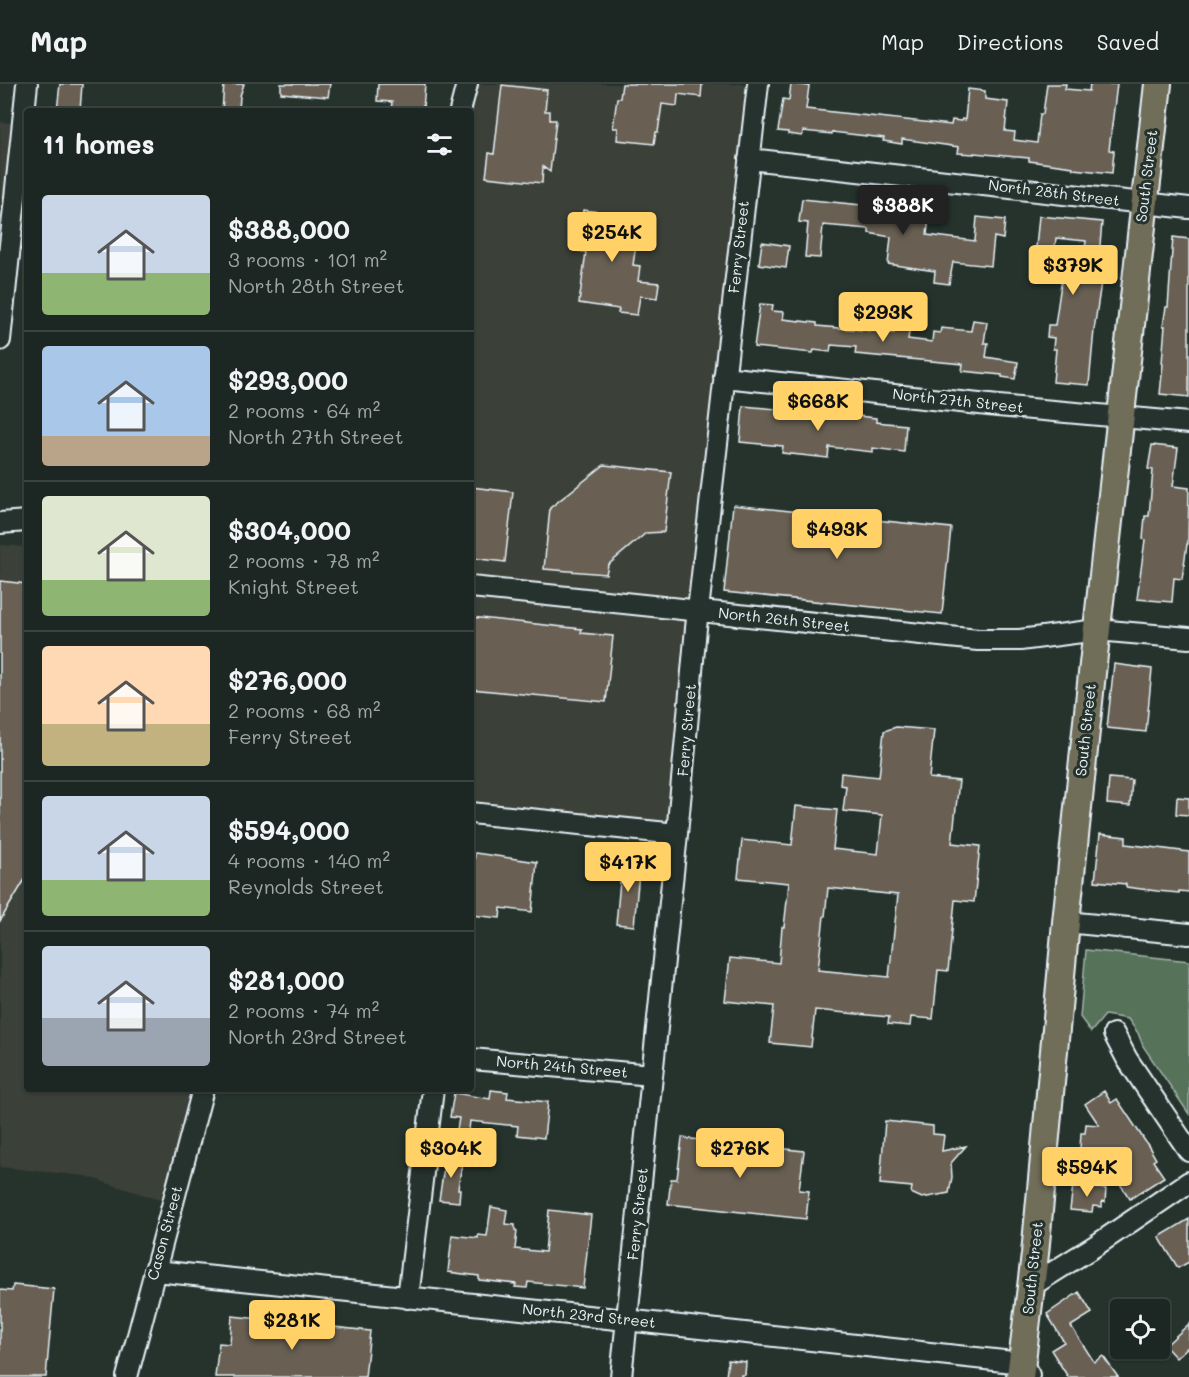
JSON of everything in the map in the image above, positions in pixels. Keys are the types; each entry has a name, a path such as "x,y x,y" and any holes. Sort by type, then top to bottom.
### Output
{"main road":[{"name":"South Street","path":"1024,1372 1066,922 1158,84"}],"street":[{"path":"26,108 27,84"},
{"path":"461,108 467,84"},
{"name":"Ferry Street","path":"621,1377 698,611 758,84"},
{"path":"0,340 19,239 24,142"},
{"name":"North 28th Street","path":"749,159 1189,208"},
{"name":"North 27th Street","path":"724,377 998,406 1189,423"},
{"path":"0,523 24,521"},
{"name":"North 26th Street","path":"474,587 978,640 1020,640 1097,630 1189,638"},
{"path":"474,813 677,834"},
{"path":"1066,922 1189,934"},
{"path":"1114,1034 1127,1059 1189,1151"},
{"name":"North 24th Street","path":"474,1059 652,1075"},
{"name":"Cason Street","path":"127,1377 202,1092"},
{"path":"408,1298 433,1092"},
{"path":"1031,1286 1189,1182"},
{"name":"North 23rd Street","path":"156,1271 627,1320 1024,1372"}],"shaded area":[{"path":"467,84 758,84 677,834 474,813 474,108 461,108"},
{"path":"0,122 11,123 0,225"},
{"path":"0,545 24,547 24,1092 193,1092 163,1201 85,1176 0,1167"}],"green space":[{"path":"1086,950 1189,961 1189,1114 1143,1046 1138,1033 1128,1019 1105,1015 1091,1032 1080,1017"}],"building":[{"path":"60,84 82,84 80,108 57,108"},
{"path":"224,84 244,84 239,108 222,108"},
{"path":"281,84 330,84 328,97 281,93"},
{"path":"378,84 425,84 423,108 391,108 392,102 377,101"},
{"path":"622,84 702,84 701,97 678,94 677,106 662,104 654,144 617,140 618,128 613,128 617,98 620,98"},
{"path":"791,84 809,86 806,109 951,125 952,120 965,120 968,89 985,91 985,99 1008,102 1005,131 1015,132 1014,140 1037,143 1040,114 1043,114 1047,84 1066,84 1065,89 1089,91 1090,84 1117,84 1109,150 1114,151 1112,173 1073,169 1073,167 1029,161 1029,158 958,153 959,147 902,139 902,144 883,141 884,138 832,132 832,134 803,131 802,136 788,134 788,132 778,131 783,99 789,100"},
{"path":"502,85 547,90 545,111 550,111 550,120 556,120 550,172 543,167 542,183 486,177 489,153 494,154"},
{"path":"802,199 921,211 920,216 929,217 927,235 975,241 977,217 1005,220 1003,239 994,237 991,266 953,262 949,284 934,282 935,271 888,264 891,237 869,233 869,229 823,225 820,258 805,257 808,223 799,222"},
{"path":"583,210 640,217 633,265 640,266 638,281 659,283 657,298 640,296 637,315 618,313 619,309 579,303 586,252 578,251"},
{"path":"1039,216 1102,222 1098,268 1103,269 1089,385 1053,382 1056,349 1053,349 1054,338 1047,337 1048,325 1055,325 1064,263 1083,266 1086,241 1056,238 1053,270 1034,268"},
{"path":"1173,237 1189,239 1189,397 1160,394 1165,326 1163,326 1166,307 1168,307"},
{"path":"762,242 789,246 786,268 759,264"},
{"path":"760,304 773,305 772,311 784,312 783,319 817,323 817,326 894,333 896,324 910,326 908,339 932,342 933,332 940,333 941,328 971,331 973,320 987,322 984,343 988,343 986,357 1018,362 1015,379 1002,377 1002,375 962,371 963,364 855,354 856,347 831,345 830,352 814,350 813,353 754,347"},
{"path":"743,406 876,418 876,422 906,425 904,452 873,448 873,452 829,447 828,458 782,453 783,446 740,442"},
{"path":"1152,445 1178,448 1173,486 1189,488 1188,544 1182,579 1174,578 1172,602 1137,599 1145,540 1143,539 1145,516 1149,516 1153,470 1148,469"},
{"path":"604,465 671,472 664,532 646,533 608,565 606,574 544,569 550,508"},
{"path":"474,487 513,492 505,562 474,558"},
{"path":"733,505 951,528 942,614 724,592"},
{"path":"0,581 24,584 24,881 0,921"},
{"path":"474,617 582,629 581,633 613,636 606,702 474,689"},
{"path":"1114,664 1152,669 1146,732 1107,728"},
{"path":"896,727 934,730 929,778 959,781 952,843 980,846 974,902 955,900 948,971 938,970 933,1019 911,1017 910,1026 888,1024 889,1017 815,1010 811,1047 770,1043 774,1006 725,1001 730,958 779,963 789,883 738,878 742,840 792,845 796,806 837,810 833,849 878,854 882,815 843,811 846,786 840,785 841,773 879,777 884,731","holes":["828,888 898,895 889,977 818,970"]},
{"path":"1109,778 1132,780 1130,806 1107,804"},
{"path":"1177,797 1189,798 1189,815 1176,814"},
{"path":"1100,834 1126,837 1126,844 1189,852 1189,892 1157,891 1126,887 1126,884 1095,881"},
{"path":"475,853 537,862 532,912 501,908 500,918 474,915"},
{"path":"622,860 640,862 634,926 616,924"},
{"path":"491,1090 508,1092 507,1098 548,1102 544,1138 517,1135 518,1126 470,1121 468,1138 456,1136 459,1118 450,1117 454,1093 490,1099"},
{"path":"1104,1091 1111,1103 1117,1099 1149,1147 1156,1159 1153,1161 1164,1177 1130,1199 1098,1151 1080,1149 1081,1133 1085,1133 1086,1124 1099,1125 1085,1104"},
{"path":"885,1121 933,1126 933,1134 944,1135 942,1151 966,1146 951,1163 952,1177 949,1193 922,1198 911,1193 912,1187 880,1184"},
{"path":"682,1138 804,1151 799,1190 809,1191 806,1219 668,1204 671,1179 677,1179"},
{"path":"446,1154 463,1157 458,1189 460,1189 459,1202 439,1200"},
{"path":"1073,1185 1106,1189 1105,1202 1102,1201 1102,1207 1093,1206 1092,1212 1070,1210"},
{"path":"491,1207 507,1210 505,1224 515,1225 517,1231 515,1249 545,1252 549,1210 591,1215 583,1288 528,1282 527,1288 515,1287 516,1284 479,1280 479,1276 448,1272 452,1235 478,1238 478,1235 487,1236"},
{"path":"1189,1219 1189,1262 1178,1268 1159,1237"},
{"path":"13,1285 54,1289 46,1377 0,1377 0,1290 12,1291"},
{"path":"1079,1292 1092,1313 1071,1326 1094,1362 1103,1356 1118,1377 1068,1377 1051,1350 1064,1342 1047,1314"},
{"path":"232,1316 370,1331 365,1377 215,1377 219,1343 230,1344"},
{"path":"1189,1324 1189,1346 1176,1358 1170,1351 1170,1341"},
{"path":"728,1360 746,1362 745,1375 726,1377"}]}
